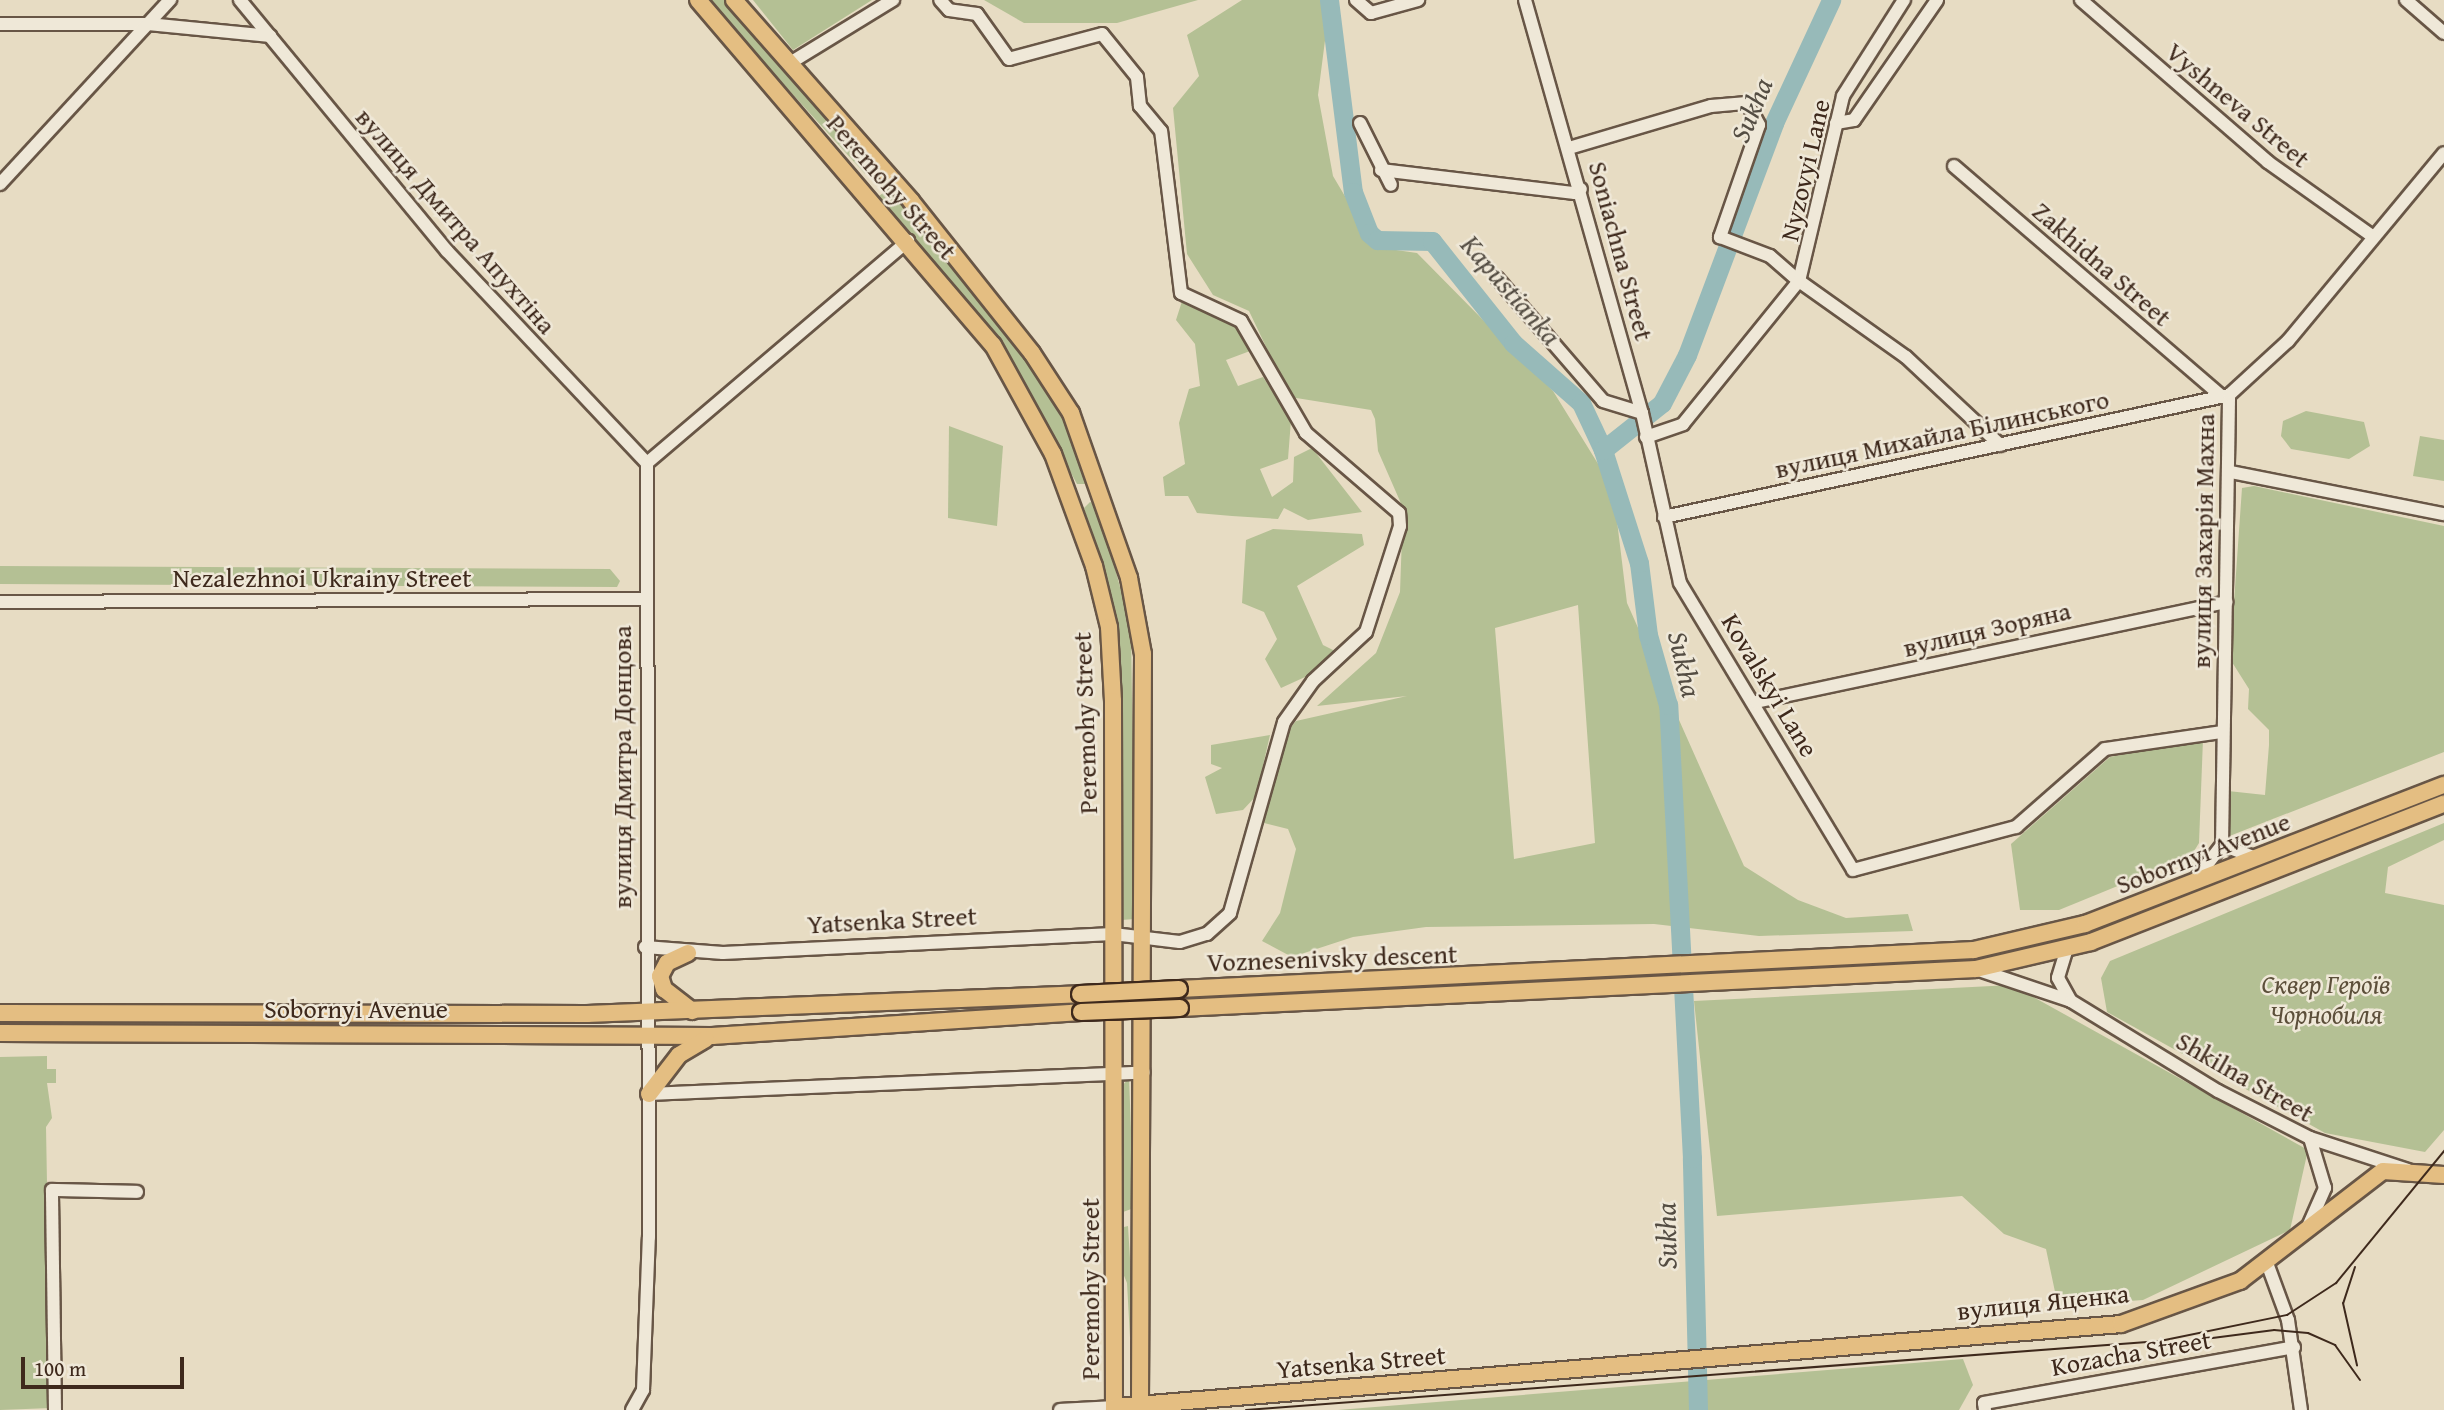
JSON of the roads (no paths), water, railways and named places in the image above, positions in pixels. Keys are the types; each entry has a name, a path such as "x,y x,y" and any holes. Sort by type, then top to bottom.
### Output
{"main road":[{"name":"Peremohy Street","path":"698,0 864,190 993,345 1070,500 1109,627 1116,1073 1113,1221 1114,1409"},
{"name":"Peremohy Street","path":"734,0 884,171 1032,353 1071,413 1129,578 1143,653 1144,1072 1139,1219 1140,1408"},
{"path":"864,190 884,171"},
{"path":"1070,500 1100,490"},
{"name":"Sobornyi Avenue","path":"1974,950 2085,924 2186,888 2444,785"},
{"name":"Sobornyi Avenue","path":"1976,969 2067,948 2444,804"},
{"name":"Voznesenivsky descent","path":"1706,974 1974,950"},
{"path":"688,953 667,963 660,976 664,989 692,1011"},
{"name":"Voznesenivsky descent","path":"692,1011 1179,989 1976,969"},
{"name":"Voznesenivsky descent","path":"712,1036 1656,976"},
{"name":"Sobornyi Avenue","path":"0,1013 692,1011"},
{"path":"65,1033 66,1013"},
{"name":"Sobornyi Avenue","path":"0,1033 712,1036"},
{"path":"649,1094 678,1055 712,1036"},
{"name":"вулиця Яценка","path":"1666,1359 2121,1324 2212,1293 2267,1263 2305,1234 2362,1183 2383,1171 2409,1170 2444,1175"},
{"path":"1113,1221 1139,1219"},
{"name":"Yatsenka Street","path":"1114,1409 1666,1359"}],"street":[{"path":"0,184 170,0"},
{"name":"вулиця Дмитра Апухтіна","path":"240,0 447,251 647,463"},
{"path":"790,64 893,0"},
{"name":"Yatsenka Street","path":"645,947 688,953 1112,934 1142,934 1180,942 1207,934 1230,913 1284,722 1313,681 1366,632 1398,513 1306,433 1241,321 1181,293 1161,131 1140,106 1137,77 1102,34 1009,59 977,14 949,10 940,0"},
{"path":"1356,0 1371,13 1418,0"},
{"name":"Soniachna Street","path":"1525,0 1581,189 1642,413 1664,516"},
{"name":"Nyzovyi Lane","path":"1799,281 1843,96 1904,0"},
{"path":"1836,123 1854,120 1937,0"},
{"name":"Vyshneva Street","path":"2081,0 2269,162 2372,236"},
{"path":"2406,0 2444,33"},
{"path":"0,24 148,24 270,36"},
{"path":"1569,148 1711,106 1747,103 1759,125 1720,237 1770,256 1799,281 1906,357 2000,445"},
{"path":"1360,123 1381,170 1391,185"},
{"name":"вулиця Захарія Махна","path":"2222,845 2222,732 2231,472 2225,396 2249,383 2288,341 2372,236 2444,153"},
{"name":"Zakhidna Street","path":"1954,166 2225,396"},
{"path":"1381,170 1575,193 1581,189"},
{"path":"647,463 908,242"},
{"path":"1497,278 1603,401 1642,413"},
{"path":"1646,434 1683,424 1799,281"},
{"name":"вулиця Михайла Білинського","path":"1664,516 2225,396"},
{"name":"вулиця Дмитра Донцова","path":"632,1410 643,1390 649,1094 645,947 644,599 647,463"},
{"path":"2231,472 2444,514"},
{"name":"Kovalskyi Lane","path":"1664,516 1680,583 1756,702 1853,870 2016,827 2105,749 2222,732"},
{"name":"Nezalezhnoi Ukrainy Street","path":"0,602 644,599"},
{"name":"вулиця Зоряна","path":"1756,702 2227,602"},
{"path":"2186,888 2222,845 2230,853 2258,858"},
{"path":"645,947 660,976"},
{"path":"2067,948 2058,978 2071,1001"},
{"name":"Shkilna Street","path":"1976,969 2071,1001 2218,1091 2310,1138 2325,1188 2305,1234"},
{"path":"649,1094 1144,1072"},
{"path":"2310,1138 2409,1170"},
{"path":"55,1410 52,1190 137,1192"},
{"path":"2267,1263 2294,1347 2301,1410"},
{"name":"Kozacha Street","path":"1985,1410 1984,1403 2294,1347"},
{"name":"Yatsenka Street","path":"1060,1410 1114,1409"}],"waterway":[{"name":"Kapustianka","path":"1329,0 1353,192 1369,233 1377,240 1432,241 1513,343 1581,403 1603,450"},
{"name":"Sukha","path":"1698,1410 1692,1158 1668,705 1648,635 1639,563 1603,450 1662,403 1687,355 1774,123 1831,0"}],"tram line":[{"path":"1246,1410 2160,1341 2287,1315 2336,1283 2444,1151"},
{"path":"2355,1267 2343,1303 2357,1365"},
{"path":"2197,1340 2274,1330 2308,1333 2335,1345 2360,1380"}],"park label":[{"name":"Сквер Героїв Чорнобиля","path":"2326,999"}]}
